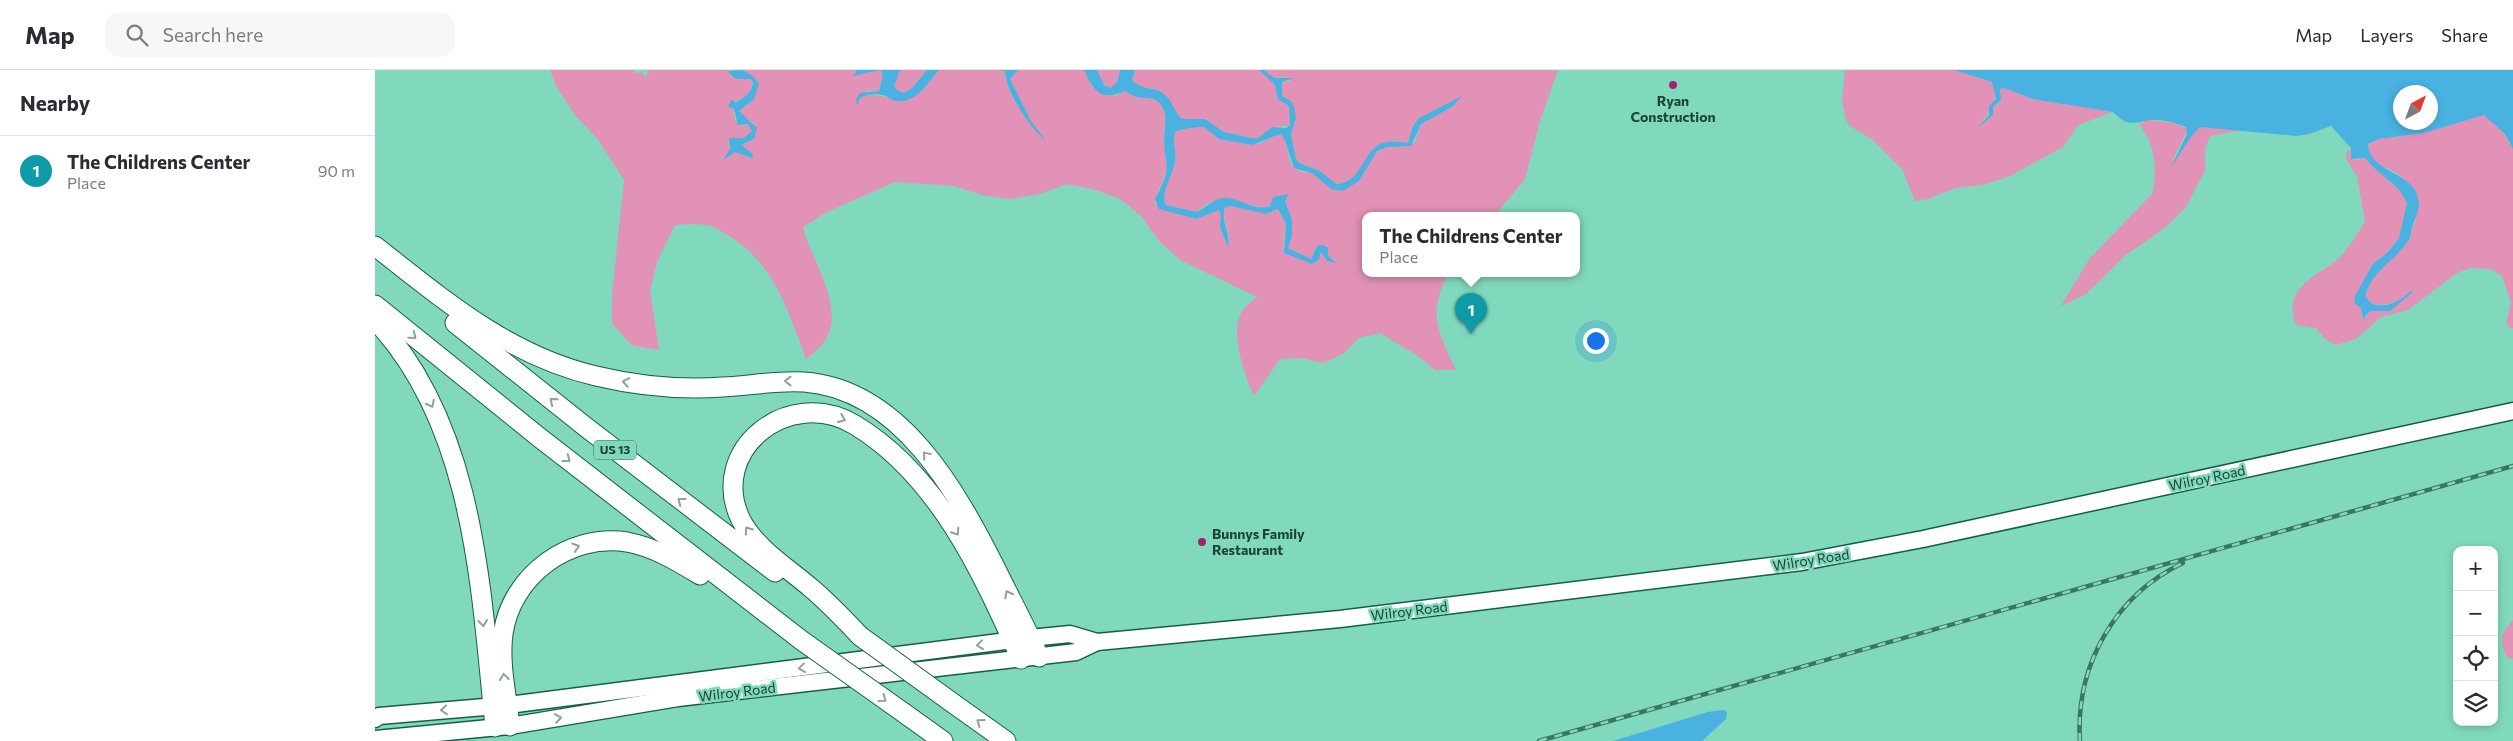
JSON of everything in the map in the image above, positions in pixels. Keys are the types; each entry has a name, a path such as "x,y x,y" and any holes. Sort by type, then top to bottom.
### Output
{"highway":[{"path":"375,246 483,329 517,347 568,368 614,380 665,387 717,388 783,381 805,382 841,390 875,406 899,426 954,491 965,508 1030,658"},
{"name":"US 13","path":"375,257 587,428 860,636 1006,741"},
{"name":"US 13","path":"375,305 539,438 801,640 943,741"},
{"path":"375,320 396,346 418,379 437,417 457,467 471,528 502,726"},
{"path":"860,636 837,611 754,538 741,519 736,505 735,479 744,452 761,430 789,415 816,412 843,419 856,426 903,464 939,506 1022,639"},
{"path":"500,705 502,649 506,618 512,604 529,578 543,564 561,553 582,545 598,542 628,542 663,554 801,640"}],"main road":[{"name":"Wilroy Road","path":"375,739 502,726 678,698 1076,652 1097,642 1339,620 1802,562 1923,539 2513,411"},
{"name":"Wilroy Road","path":"375,719 379,716 500,705 1022,639 1070,634 1097,642"}],"shaded area":[{"path":"550,70 633,70 635,73 643,72 644,77 649,73 647,70 728,70 731,76 750,79 753,82 749,94 734,103 732,100 735,120 741,126 748,124 752,131 744,138 728,142 730,149 724,158 735,152 752,158 752,154 741,145 754,139 753,123 742,116 739,111 754,99 753,76 743,70 857,70 854,73 880,70 883,74 879,91 866,91 860,98 874,95 897,101 923,90 939,70 1005,71 1006,80 1013,99 1044,139 1031,121 1009,79 1018,70 1084,70 1093,88 1115,96 1125,91 1136,97 1154,99 1163,108 1165,114 1166,167 1164,179 1155,204 1196,219 1219,210 1221,215 1220,227 1228,246 1229,236 1224,217 1225,207 1231,206 1266,214 1278,209 1286,224 1283,249 1312,264 1321,251 1327,261 1337,262 1328,256 1328,248 1317,246 1311,259 1288,248 1292,219 1285,201 1289,195 1264,208 1224,198 1207,204 1196,212 1166,205 1165,190 1175,163 1175,132 1204,127 1219,139 1258,144 1280,134 1284,138 1291,164 1299,171 1312,173 1331,189 1359,181 1378,151 1392,146 1405,146 1415,142 1421,124 1452,107 1461,97 1419,118 1413,126 1408,143 1388,142 1380,145 1373,150 1353,177 1345,182 1335,184 1320,171 1299,163 1296,159 1291,134 1296,118 1291,101 1282,96 1282,82 1291,81 1284,77 1271,78 1264,70 1558,70 1540,121 1525,179 1498,212 1362,212 1362,277 1446,277 1437,307 1437,323 1456,370 1435,370 1418,356 1380,333 1359,338 1343,354 1323,363 1302,358 1280,359 1254,396 1239,353 1237,329 1243,310 1257,297 1180,260 1159,241 1142,217 1120,199 1096,190 1067,184 1040,194 1010,199 982,195 954,186 895,182 827,212 803,227 825,285 832,316 830,330 823,343 806,359 786,306 768,273 756,258 743,246 714,227 675,225 657,262 650,290 659,350 631,345 612,323 612,295 624,180 599,141 575,115 556,86"},
{"path":"900,70 927,70 912,88 903,93 894,86"},
{"path":"1097,70 1120,70 1115,86 1111,88 1104,85"},
{"path":"1135,70 1259,70 1275,85 1278,99 1289,106 1290,125 1272,128 1258,138 1252,138 1224,132 1205,119 1182,119 1169,100 1162,94 1154,89 1140,86 1132,80"},
{"path":"1845,70 1954,70 1992,82 1995,88 1995,99 1991,110 1979,123 1993,115 1993,107 2001,100 2000,89 2004,88 2032,99 2113,112 2078,125 2063,147 2008,177 1982,185 1955,188 1928,199 1915,201 1902,169 1873,140 1850,126 1846,120 1842,101"},
{"path":"2479,115 2485,116 2495,123 2513,149 2513,328 2509,328 2506,322 2511,303 2502,276 2490,269 2470,268 2457,273 2408,310 2381,317 2356,339 2336,345 2324,338 2316,328 2296,325 2293,311 2294,299 2298,290 2343,254 2365,222 2357,176 2346,159 2347,152 2351,148 2350,156 2355,160 2365,158 2394,184 2407,203 2399,238 2389,251 2372,265 2361,308 2362,318 2366,317 2370,311 2390,311 2411,291 2397,301 2383,305 2372,304 2365,296 2370,282 2378,270 2400,251 2410,237 2419,206 2403,178 2373,159 2368,144 2379,139 2424,133 2438,130"},
{"path":"2149,120 2173,123 2188,129 2172,162 2199,127 2243,130 2210,136 2205,148 2205,170 2186,207 2166,227 2126,255 2086,294 2061,306 2090,258 2152,194 2155,176 2154,157 2149,140 2139,124"},
{"path":"2513,620 2513,659 2507,658 2502,638 2505,630"}],"water":[{"path":"743,70 753,76 759,84 754,99 739,111 757,128 754,139 741,145 753,154 752,158 735,152 723,160 730,149 729,138 744,138 752,131 748,124 738,125 734,109 728,106 732,99 735,103 751,90 753,82 750,79 734,77 728,71"},
{"path":"857,70 880,70 853,76"},
{"path":"880,70 900,70 894,86 903,93 912,88 927,70 939,70 916,96 910,99 896,101 876,94 860,98 857,106 856,99 860,93 879,91 883,74"},
{"path":"1000,70 1018,70 1010,79 1031,121 1046,141 1019,109 1009,89 1005,71"},
{"path":"1084,70 1097,70 1104,85 1111,88 1117,82 1120,70 1135,70 1132,80 1137,84 1157,90 1165,95 1182,119 1205,119 1224,132 1252,138 1258,138 1272,127 1286,128 1290,125 1289,106 1278,99 1275,85 1259,70 1264,70 1274,78 1294,78 1282,82 1282,96 1291,101 1294,107 1296,118 1291,134 1296,159 1299,163 1320,171 1336,184 1346,182 1353,177 1368,156 1379,145 1390,142 1408,143 1413,126 1419,118 1462,96 1452,107 1421,124 1411,146 1387,147 1377,151 1359,181 1343,191 1331,189 1312,173 1294,168 1284,138 1280,134 1252,145 1219,139 1204,127 1175,132 1175,163 1165,190 1166,205 1196,212 1220,198 1230,198 1253,206 1264,207 1270,206 1273,197 1289,194 1285,201 1292,219 1292,236 1288,248 1311,259 1317,246 1323,245 1328,248 1328,256 1337,263 1327,261 1321,252 1319,260 1312,264 1284,253 1286,224 1278,209 1266,214 1231,206 1225,207 1224,217 1229,242 1228,247 1220,227 1221,215 1219,210 1196,219 1159,209 1155,199 1166,174 1165,113 1163,108 1154,99 1136,97 1125,91 1104,95 1091,84"},
{"path":"1954,70 2513,70 2513,149 2505,134 2484,115 2438,129 2438,85 2393,85 2393,130 2434,130 2379,139 2368,144 2371,154 2377,162 2411,185 2417,194 2419,205 2409,239 2398,254 2374,278 2365,296 2372,304 2388,305 2411,291 2413,292 2390,311 2370,311 2363,319 2361,308 2354,303 2355,296 2372,265 2389,251 2399,238 2407,203 2394,184 2365,158 2351,159 2351,148 2331,126 2297,136 2200,127 2171,167 2187,134 2186,127 2155,120 2130,123 2122,120 2113,112 2032,99 2004,88 2000,89 2001,100 1993,107 1993,115 1978,127 1989,115 1989,106 1996,99 1992,82"},
{"path":"1724,710 1727,712 1726,719 1702,741 1613,741 1708,712"}],"railway":[{"path":"1539,741 2513,466"},
{"path":"2080,741 2080,713 2084,686 2092,660 2104,636 2119,614 2138,594 2159,577 2183,563"}],"place":[{"name":"Ryan Construction","path":"1673,85"},
{"name":"The Childrens Center","path":"1471,334"},
{"name":"Bunnys Family Restaurant","path":"1202,542"}]}
